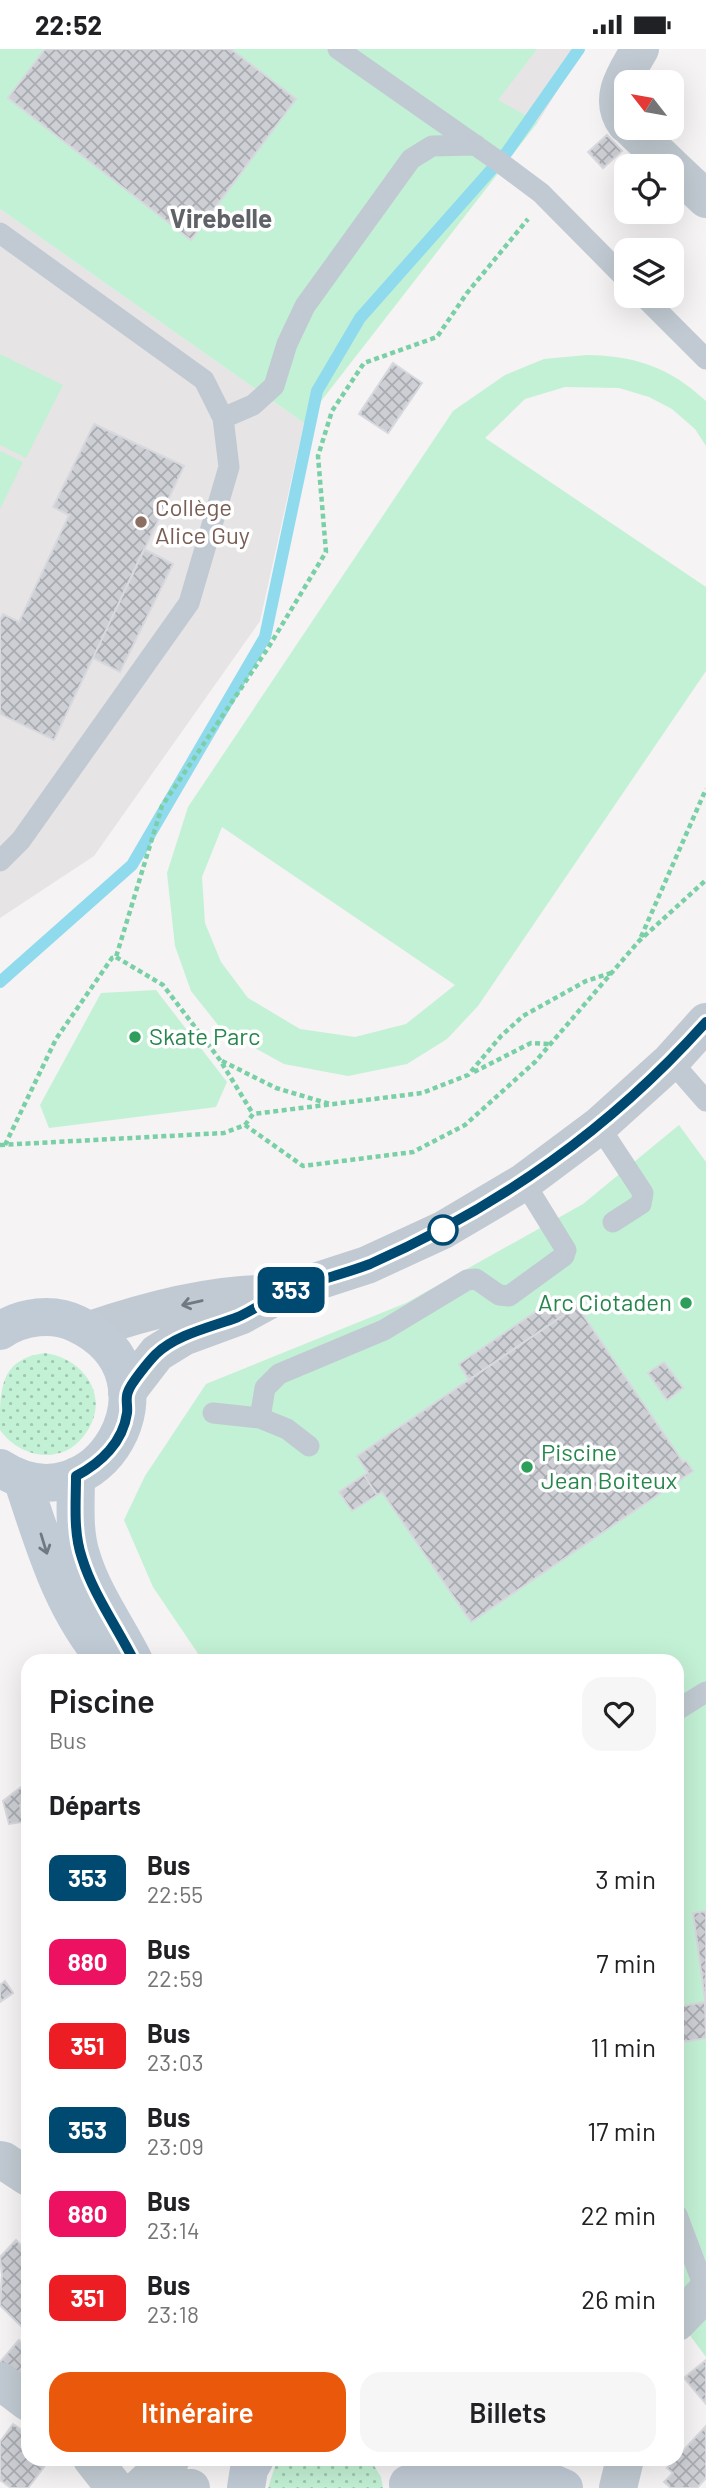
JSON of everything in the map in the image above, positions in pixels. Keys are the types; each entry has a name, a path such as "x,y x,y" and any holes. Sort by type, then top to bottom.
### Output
{"street":[{"path":"628,70 640,49"},
{"path":"644,140 658,154"},
{"path":"684,178 706,199"},
{"path":"127,1392 157,1353 183,1337 240,1316 284,1293 380,1259 443,1230 524,1182 599,1126 671,1061 706,1022"},
{"path":"90,1330 121,1319 227,1295 284,1293"},
{"path":"0,1331 24,1319 47,1317 69,1320 90,1330 104,1341 116,1356 124,1373 127,1392 127,1414 120,1435 94,1467 58,1481 40,1482 11,1474"},
{"path":"11,1474 68,1604 89,1640 101,1654"},
{"path":"76,1476 76,1520 81,1556 93,1586 130,1654"},
{"path":"0,2160 21,2172"},
{"path":"684,2315 706,2292"},
{"path":"0,2381 21,2397"},
{"path":"98,2466 115,2488"},
{"path":"140,2488 164,2466"},
{"path":"246,2488 251,2466"},
{"path":"618,2488 623,2466"},
{"path":"405,2477 521,2473 564,2488"},
{"path":"157,2488 191,2488"}],"lane":[{"path":"338,49 541,194 614,267"},
{"path":"223,418 253,405 274,386 287,344 305,306 411,159 432,146 476,145"},
{"path":"0,233 204,380 223,418 229,467 189,603 21,840 0,861"},
{"path":"655,308 706,359"},
{"path":"671,1061 706,1101"},
{"path":"599,1126 643,1193 641,1204 614,1222"},
{"path":"260,1417 265,1388 279,1374 384,1330 467,1280 476,1279 499,1295 509,1297 564,1256 566,1250 524,1182"},
{"path":"213,1413 260,1417 286,1429 309,1446"},
{"path":"684,1706 706,1692"},
{"path":"684,2234 706,2292"}],"path":[{"path":"541,194 529,218 467,293 437,337 364,363 332,411 318,456 326,552 268,648 162,806 116,957 112,958 56,1039 3,1145 224,1133 245,1125 253,1114 422,1093 468,1075 531,1044 550,1044"},
{"path":"639,941 706,789"},
{"path":"245,1125 303,1165 412,1152 465,1125 535,1062 639,941 706,880"},
{"path":"116,957 163,985 220,1060 253,1114"},
{"path":"468,1075 501,1036 523,1016 586,981 611,972"},
{"path":"220,1060 276,1089 334,1105"}],"shaded area":[{"path":"402,49 583,49 538,122"},
{"name":"Collège Alice Guy","path":"0,209 304,423 260,621 94,856 0,918"}],"green space":[{"path":"0,49 537,49 498,100 538,122 304,423 0,209"},
{"path":"0,354 63,385 26,458 0,445"},
{"path":"587,355 636,361 679,380 706,401 706,446 695,429 672,409 649,397 619,388 565,387 525,399 485,438 706,587 706,671 478,1006 447,1039 407,1064 348,1076 284,1064 222,1030 191,991 175,946 167,873 188,807 453,411 505,375 544,359","holes":["222,827 455,985 406,1024 355,1037 300,1029 248,998 221,962 205,923 202,877"]},
{"path":"0,451 23,462 0,509"},
{"name":"Skate Parc","path":"156,990 227,1082 216,1107 49,1128 40,1105 101,993"},
{"path":"679,1125 706,1162 706,2357 684,2327 684,1654 198,1654 153,1587 124,1520 145,1476 206,1384 406,1303 583,1204"},
{"path":"45,1353 72,1363 83,1372 91,1383 95,1396 92,1423 83,1437 74,1446 52,1455 40,1455 18,1447 0,1430 2,1389 11,1369 30,1356"},
{"path":"275,2466 374,2466 381,2477 383,2488 268,2488"}],"building":[{"path":"45,49 231,49 296,99 191,240 8,98"},
{"path":"607,135 622,151 614,154 614,158 603,168 588,152"},
{"path":"393,363 422,383 388,433 359,414"},
{"path":"94,424 184,466 54,740 0,714 0,620 3,614 19,622 69,515 53,507"},
{"path":"144,549 173,564 120,672 93,658"},
{"path":"557,1297 568,1312 469,1380 459,1364"},
{"name":"Piscine Jean Boiteux","path":"577,1306 683,1462 686,1461 693,1471 471,1622 382,1492 377,1495 364,1475 368,1473 357,1456"},
{"path":"664,1362 683,1388 667,1400 648,1373"},
{"path":"364,1475 377,1495 352,1511 339,1492"},
{"path":"21,1787 21,1822 9,1824 3,1801"},
{"path":"706,1911 706,2007 693,1913"},
{"path":"5,1981 13,1993 0,2002 0,1985"},
{"path":"705,2002 706,2038 684,2042 684,2006"},
{"path":"16,2240 21,2245 21,2326 0,2305 0,2257"},
{"path":"19,2340 21,2342 21,2378 0,2362"},
{"path":"706,2360 706,2404 684,2378"},
{"path":"13,2424 21,2429 21,2466 45,2466 28,2488 11,2488 0,2480 0,2442"},
{"path":"706,2426 706,2478 697,2488 671,2488 664,2482 673,2473 667,2468 684,2466 684,2450"}],"waterway":[{"path":"0,982 132,865 265,637 317,391 360,318 507,152 579,49"}],"bus line":[{"name":"353","path":"130,1654 93,1586 81,1556 76,1520 76,1476 94,1467 120,1435 127,1414 127,1392 157,1353 183,1337 240,1316 284,1293 367,1265 443,1230 524,1182 599,1126 671,1061 706,1022"}],"place":[{"name":"Collège Alice Guy","path":"141,522"},
{"name":"Skate Parc","path":"135,1037"},
{"name":"Arc Ciotaden","path":"686,1303"},
{"name":"Piscine Jean Boiteux","path":"527,1467"}],"district":[{"name":"Virebelle","path":"221,219"}]}
